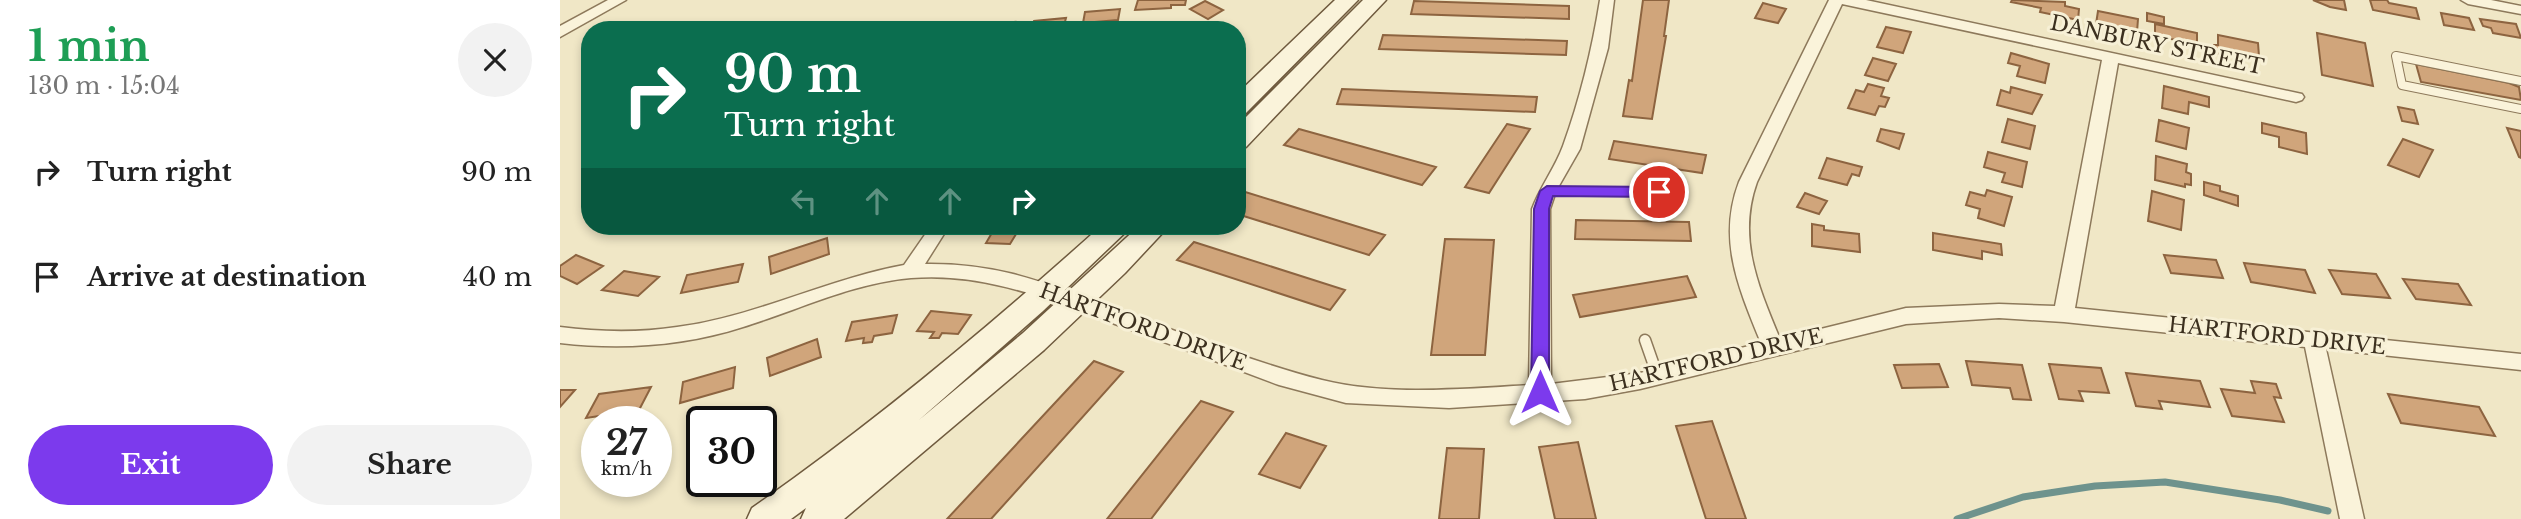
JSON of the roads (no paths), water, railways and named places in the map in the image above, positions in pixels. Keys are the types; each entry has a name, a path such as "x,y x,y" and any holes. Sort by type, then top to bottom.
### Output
{"main road":[{"path":"1246,99 1348,0"},
{"path":"1246,132 1375,0"},
{"path":"764,519 898,420 1046,293 1108,235"},
{"path":"818,519 940,423 1078,301 1146,235"}],"street":[{"path":"560,32 618,0"},
{"path":"1540,392 1541,209 1547,191 1571,149 1600,48 1607,0"},
{"path":"1773,347 1754,302 1738,224 1740,205 1748,182 1836,0"},
{"name":"DANBURY STREET","path":"1845,0 2296,97"},
{"path":"2468,0 2521,9"},
{"path":"2064,314 2111,56"},
{"path":"910,271 934,235"},
{"name":"HARTFORD DRIVE","path":"560,335 602,340 678,335 738,321 845,284 910,271 983,272 1078,301 1287,379 1346,394 1449,400 1585,390 1658,377 1906,316 1998,311 2064,314 2521,362"},
{"path":"2314,340 2352,519"}],"lane":[{"path":"2521,81 2396,56 2402,85 2521,109"},
{"path":"1547,191 1659,192"},
{"path":"1645,340 1658,377"}],"waterway":[{"path":"1957,519 2023,497 2095,486 2165,482 2280,500 2328,511"}]}
